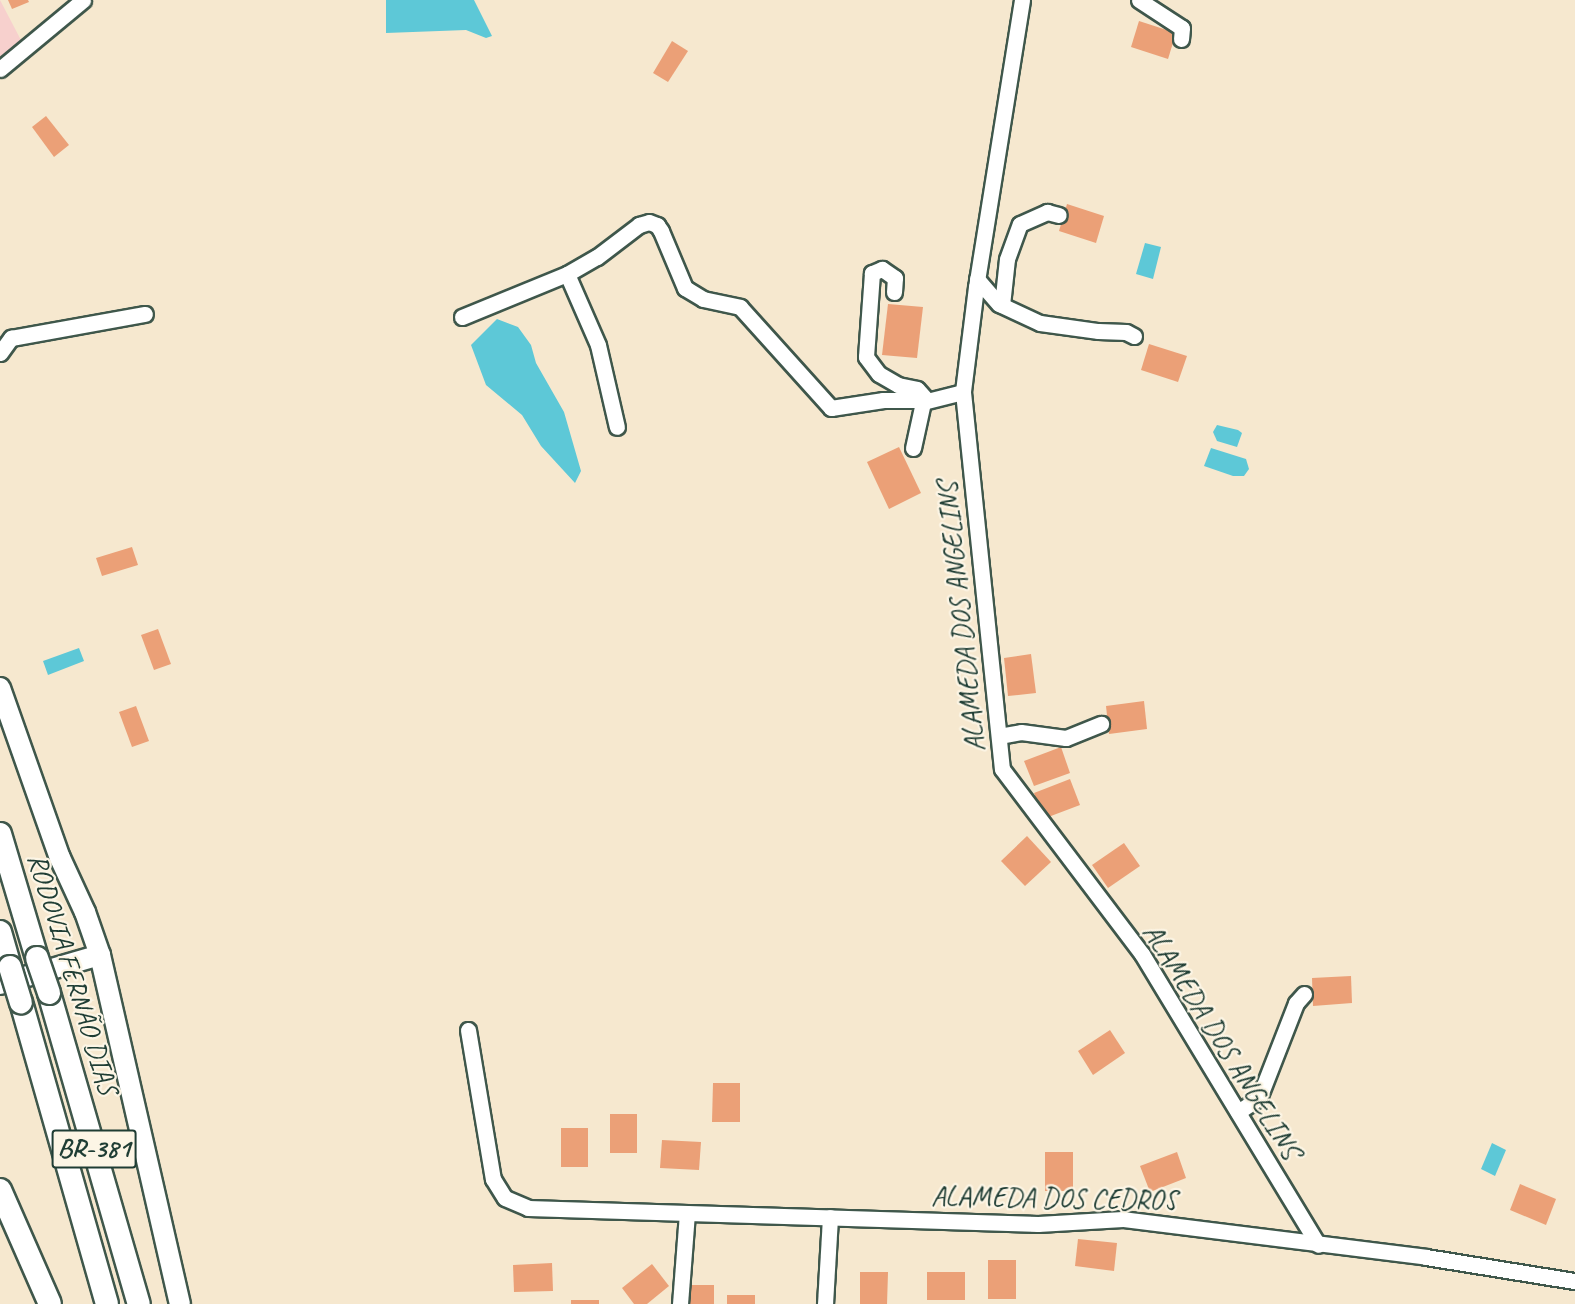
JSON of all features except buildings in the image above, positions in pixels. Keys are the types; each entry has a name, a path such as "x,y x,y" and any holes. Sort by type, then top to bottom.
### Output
{"highway":[{"name":"RODOVIA FERNÃO DIAS","path":"0,834 49,993 139,1304"},
{"name":"RODOVIA FERNÃO DIAS","path":"0,932 5,976 21,1002 107,1304"},
{"path":"0,1190 50,1304"}],"main road":[{"name":"RODOVIA FERNÃO DIAS","path":"0,688 60,858 85,912 100,955"},
{"path":"5,976 100,955"},
{"name":"BR-381","path":"100,955 180,1304"}],"street":[{"name":"ALAMEDA DOS ANGELINS","path":"1022,0 977,279 963,392 1002,769 1142,954 1318,1245"},
{"path":"1139,0 1182,28 1181,39"},
{"path":"0,69 77,2"},
{"path":"1002,305 1007,259 1020,224 1047,212 1059,215"},
{"path":"462,317 567,274 597,257 639,225 649,222 657,225 661,231 685,288 703,299 740,307 831,408 883,400 927,400 963,392"},
{"path":"894,292 895,278 882,269 872,273 866,357 879,374 898,386 917,389 927,400"},
{"path":"567,274 598,345 617,427"},
{"path":"977,279 1002,305 1040,323 1098,331 1126,332 1134,336"},
{"path":"0,353 11,338 145,314"},
{"path":"913,448 923,402 927,400"},
{"path":"999,736 1021,732 1066,738 1101,724"},
{"path":"1238,1112 1259,1098 1296,1003 1304,994"},
{"name":"ALAMEDA DOS CEDROS","path":"468,1030 493,1179 505,1198 528,1208 1038,1224 1123,1219 1426,1257 1575,1281"},
{"path":"681,1304 687,1213"},
{"path":"825,1304 830,1217"}],"shaded area":[{"path":"0,0 23,44 0,62"}],"water":[{"path":"386,0 474,0 492,36 486,38 466,30 386,33"},
{"path":"1145,243 1161,247 1153,279 1136,274"},
{"path":"497,319 518,327 531,345 536,363 564,412 581,471 575,483 541,446 522,415 486,385 471,345"},
{"path":"1217,425 1242,433 1237,447 1217,441 1213,432"},
{"path":"1211,448 1246,459 1249,469 1244,476 1233,476 1204,466"},
{"path":"79,648 84,661 48,675 43,661"},
{"path":"1492,1143 1506,1150 1495,1176 1481,1169"}]}
